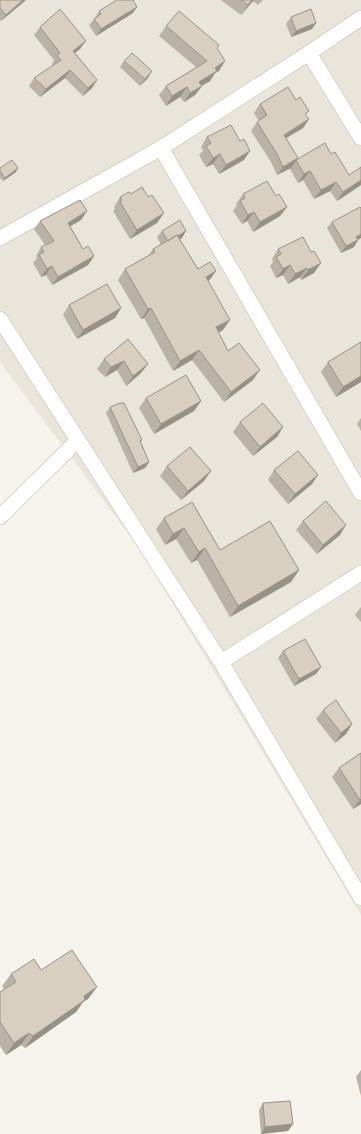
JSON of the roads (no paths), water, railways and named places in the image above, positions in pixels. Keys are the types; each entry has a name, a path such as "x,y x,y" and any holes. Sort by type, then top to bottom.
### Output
{"street":[{"path":"0,238 161,148 361,18"},
{"path":"309,53 361,138"},
{"path":"161,148 361,494"},
{"path":"0,319 221,662 361,898"},
{"path":"0,517 78,440"},
{"path":"221,662 361,573"}]}
